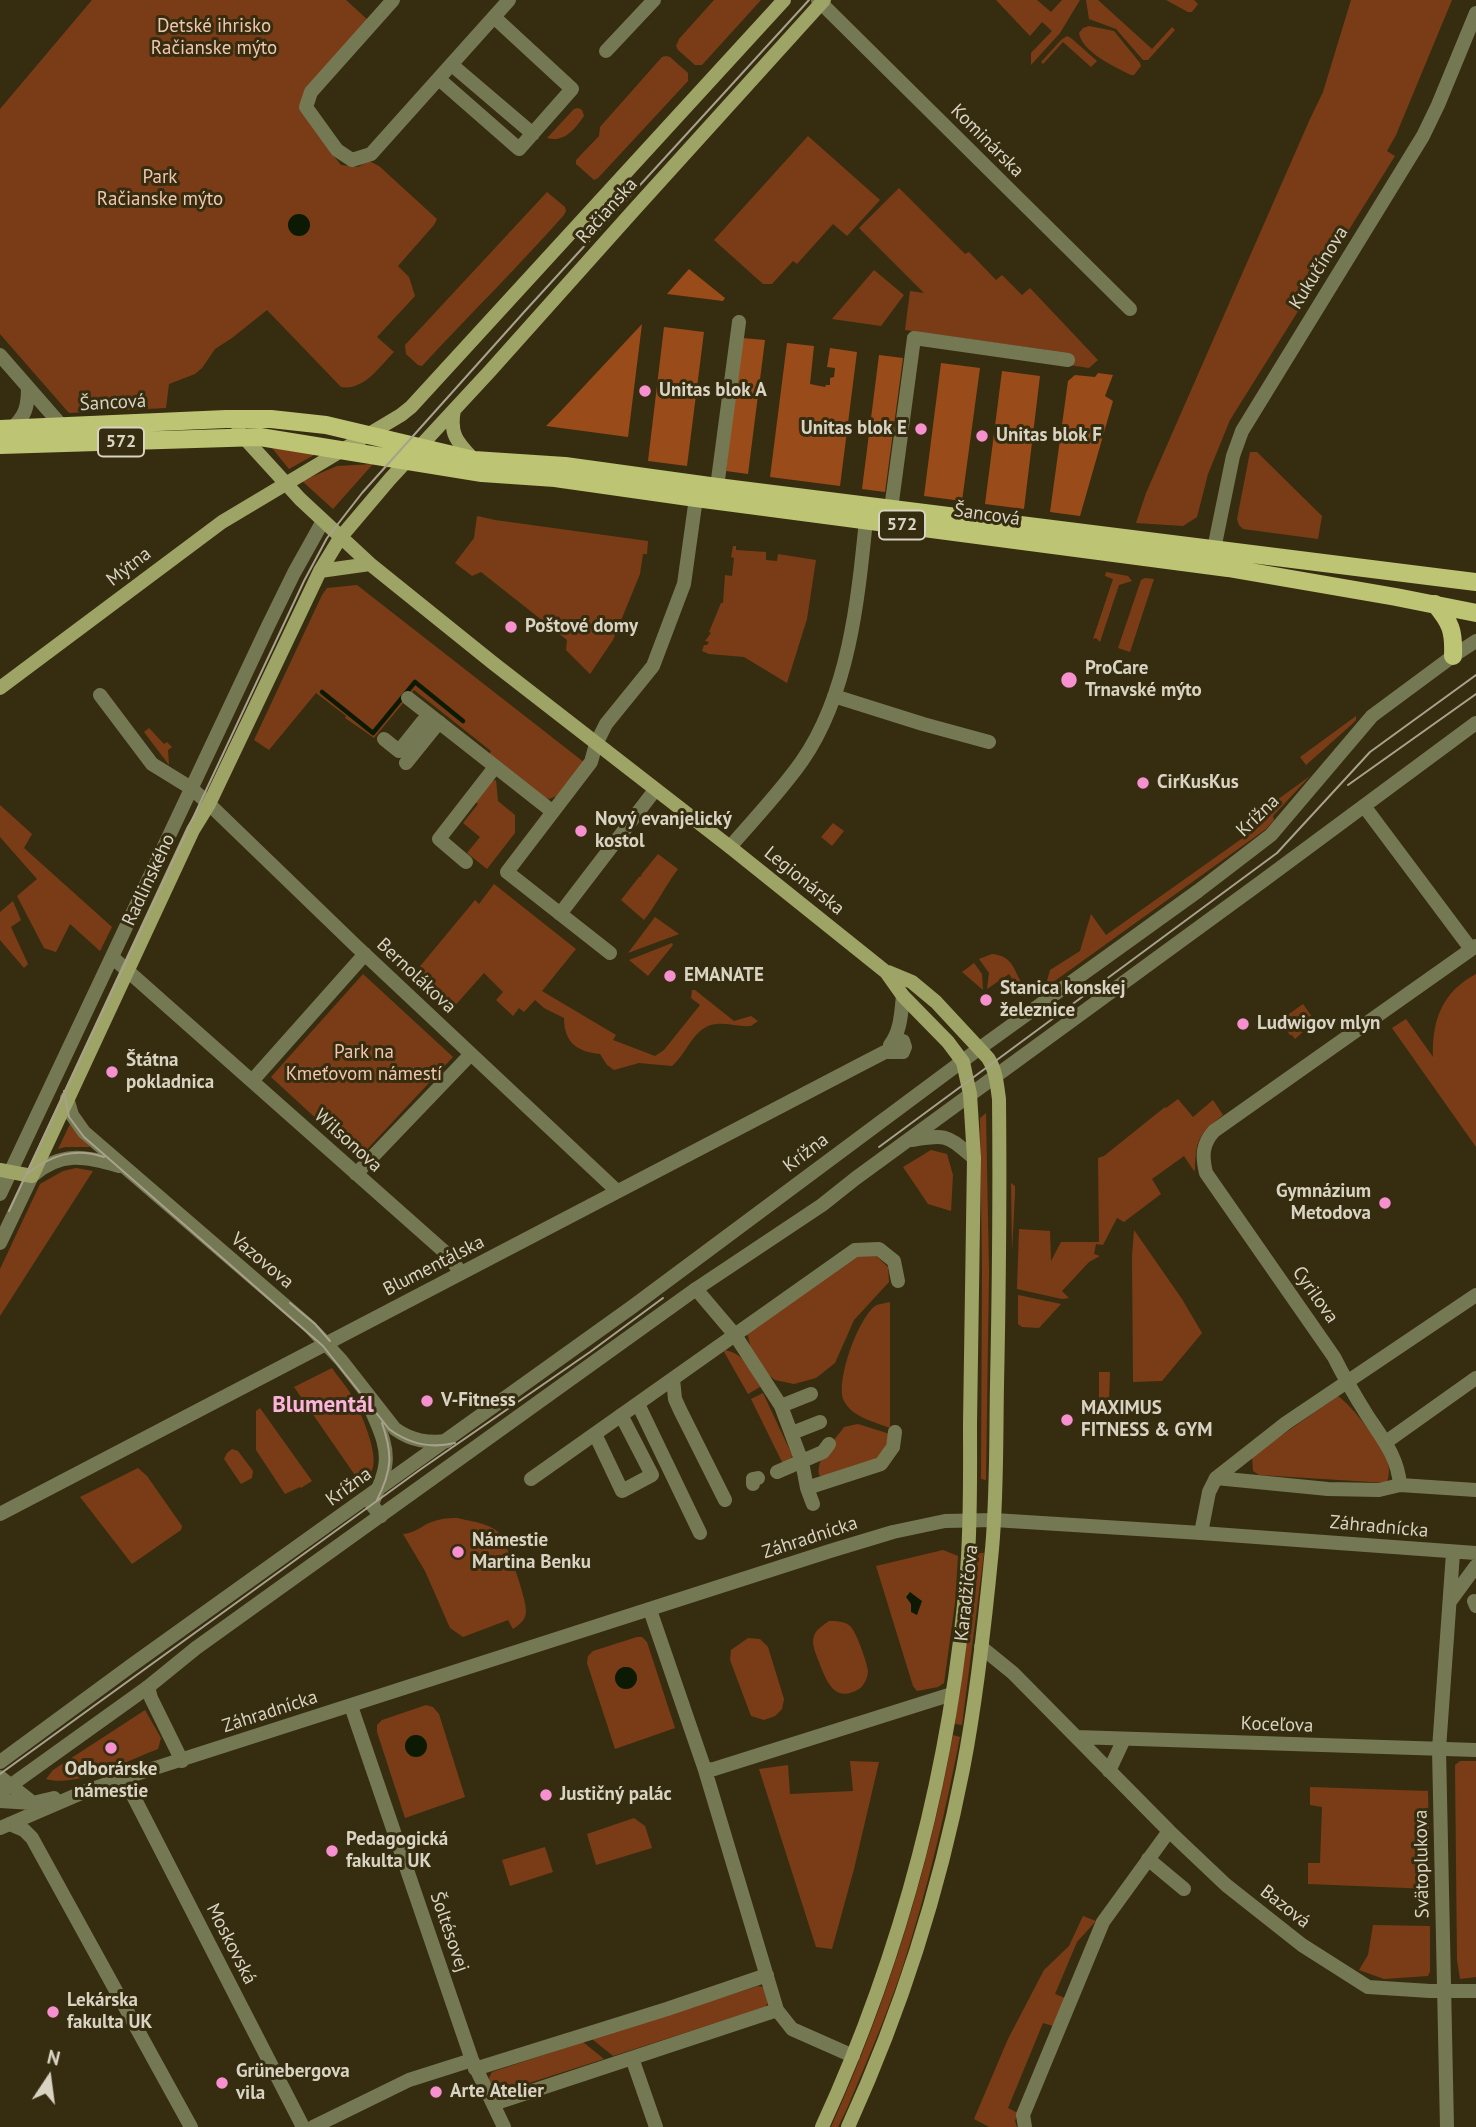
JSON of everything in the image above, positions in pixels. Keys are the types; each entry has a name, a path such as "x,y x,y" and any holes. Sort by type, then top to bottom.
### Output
{"main road":[{"name":"Račianska","path":"342,450 411,407 784,0"},
{"name":"Račianska","path":"340,538 412,454 821,1"},
{"path":"454,410 452,422 455,438 474,460"},
{"name":"572","path":"229,419 271,419 326,425 367,434 412,454"},
{"name":"Šancová","path":"6,429 229,419"},
{"name":"Legionárska","path":"229,419 285,484 370,565 886,972 903,996 948,1042 963,1062 970,1094"},
{"name":"572","path":"242,436 342,450 412,454"},
{"name":"Šancová","path":"0,445 242,436"},
{"name":"Mýtna","path":"0,688 222,522 342,450"},
{"name":"Šancová","path":"412,454 565,466 1476,582"},
{"name":"Šancová","path":"412,454 482,473 555,478 1228,568 1476,613"},
{"name":"Radlinského","path":"32,1176 193,830 209,804 320,571 340,538"},
{"path":"320,571 370,565"},
{"path":"1435,604 1448,620 1454,638 1453,656"},
{"name":"Legionárska","path":"886,972 912,982 936,1002 979,1048"},
{"name":"Karadžičova","path":"848,2127 892,2022 940,1871 963,1769 981,1647 994,1520 1000,1247 999,1099 992,1063 979,1048"},
{"name":"Karadžičova","path":"822,2127 853,2056 880,1983 918,1861 952,1695 964,1601 970,1520 974,1158 970,1094"},
{"path":"5,1171 32,1176"}],"street":[{"path":"393,0 311,92 306,107 337,150 352,160 371,154 509,0"},
{"path":"606,51 653,0"},
{"name":"Kominárska","path":"821,1 1130,309"},
{"name":"Kukučínova","path":"1214,549 1233,456 1242,431 1423,136 1476,13"},
{"path":"439,79 519,149 533,134 572,89 494,17"},
{"path":"452,65 533,134"},
{"path":"717,487 739,322"},
{"path":"891,509 914,338 1068,360"},
{"path":"0,355 62,426"},
{"path":"6,429 22,418 28,408 28,387"},
{"path":"610,953 507,872 591,762 606,724 653,666 684,584 695,498"},
{"path":"730,847 802,761 834,696 853,629 866,520"},
{"name":"Radlinského","path":"0,1194 5,1171 112,957 294,573 323,521"},
{"name":"Krížna","path":"0,1762 632,1307 979,1048 1188,899 1271,835 1372,716 1476,641"},
{"name":"Bernolákova","path":"100,695 152,764 191,788 209,804 617,1191"},
{"path":"834,696 989,742"},
{"path":"408,698 553,812"},
{"path":"384,739 399,751 424,721 439,722"},
{"path":"406,763 439,722"},
{"path":"33,1802 4,1785 148,1687 196,1648 696,1289 822,1205 1476,723"},
{"path":"466,862 439,839 495,767"},
{"path":"560,914 655,790"},
{"path":"1364,806 1473,947"},
{"name":"Cyrilova","path":"1400,1485 1399,1471 1386,1442 1346,1381 1334,1357 1206,1172 1203,1152 1206,1140 1214,1131 1473,947"},
{"path":"252,1081 365,954"},
{"name":"Wilsonova","path":"112,957 447,1254 461,1273"},
{"name":"Blumentálska","path":"0,1514 885,1052 903,1052 903,1041 895,1039 903,996"},
{"path":"356,1174 471,1054"},
{"name":"Vazovova","path":"67,1098 72,1115 80,1128 310,1327 327,1344 390,1424 400,1433 420,1441 447,1441"},
{"path":"907,1141 939,1135 949,1137 974,1158"},
{"name":"Vazovova","path":"32,1176 50,1163 80,1157 124,1167"},
{"name":"Radlinského","path":"0,1243 32,1176"},
{"path":"531,1479 855,1250 879,1249 894,1261 898,1281"},
{"path":"696,1289 735,1335 781,1406 802,1462 813,1504"},
{"path":"1201,1532 1209,1492 1216,1478 1286,1423 1476,1295"},
{"path":"1386,1442 1476,1378"},
{"path":"673,1379 675,1399 724,1500"},
{"name":"Vazovova","path":"365,1393 385,1451 385,1468 372,1505 381,1516"},
{"path":"781,1406 811,1394"},
{"path":"638,1404 700,1533"},
{"path":"594,1434 622,1492 652,1475 621,1415"},
{"path":"792,1433 820,1422"},
{"path":"807,1488 881,1464 893,1447 895,1432"},
{"path":"777,1472 823,1452 829,1444"},
{"path":"1216,1478 1328,1489 1379,1490 1400,1485 1476,1490"},
{"name":"Záhradnícka","path":"182,1761 876,1536 945,1521 994,1520 1201,1532 1476,1553"},
{"name":"Svätoplukova","path":"1447,2127 1439,1749 1453,1553"},
{"path":"1450,1601 1476,1566"},
{"path":"650,1610 705,1770 777,2010 792,2029 853,2056"},
{"name":"Bazová","path":"981,1647 1013,1673 1226,1885 1302,1945 1364,1985 1381,1989 1476,1991"},
{"path":"0,1801 33,1802 86,1791 182,1761 148,1687"},
{"path":"705,1770 952,1695"},
{"name":"Šoltésovej","path":"351,1706 473,2064 504,2127"},
{"name":"Koceľova","path":"1076,1737 1476,1750"},
{"path":"1109,1771 1124,1739"},
{"name":"Moskovská","path":"124,1779 303,2127"},
{"path":"5,1826 86,1791"},
{"path":"5,1826 24,1830 32,1838 191,2127"},
{"path":"1025,2127 1023,2115 1103,1922 1169,1831"},
{"path":"1148,1859 1184,1889"},
{"path":"313,2127 409,2080 694,2000 767,1975"},
{"path":"493,2104 777,2010"},
{"path":"632,2058 656,2127"}],"green space":[{"name":"Park Račianske mýto","path":"92,0 346,0 369,21 305,92 326,146 341,165 358,167 369,161 379,166 437,219 398,266 409,277 415,296 377,337 394,352 364,382 341,387 267,310 215,349 195,374 169,384 166,408 69,413 0,334 0,109"},
{"path":"714,0 761,0 702,65 695,65 676,46 679,39"},
{"path":"996,0 1037,0 1051,12 1062,0 1080,0 1060,33 1031,65 1031,53 1052,31 1042,22 1030,36"},
{"path":"1086,0 1098,0 1152,49 1172,27 1175,30 1148,60 1143,60 1116,29 1089,19"},
{"path":"1166,0 1194,0 1198,4 1192,12 1188,12"},
{"path":"1351,0 1452,0 1387,151 1395,156 1230,420 1208,474 1197,517 1183,526 1136,523 1146,493 1323,92"},
{"path":"1089,26 1114,31 1140,63 1141,66 1134,75 1108,63 1086,46 1079,33"},
{"path":"1067,36 1097,61 1091,67 1063,42 1043,64 1041,62"},
{"path":"666,56 688,73 688,81 594,180 576,164 576,160 599,136 600,127 662,57"},
{"path":"578,108 584,116 573,130 564,137 547,138 574,109"},
{"path":"808,136 880,200 847,236 833,224 797,264 793,261 772,284 763,284 714,240"},
{"path":"899,188 965,254 969,252 996,280 1002,275 1022,295 1030,288 1098,360 1089,368 1069,365 1047,350 905,330 910,291 924,293 859,228"},
{"path":"547,192 565,207 564,215 422,366 418,365 406,354 405,345"},
{"path":"874,270 904,295 881,326 832,319"},
{"path":"272,448 316,454 289,469"},
{"path":"1250,452 1257,452 1322,516 1318,539 1243,529 1239,525 1237,519"},
{"path":"373,464 333,509 302,481 337,466"},
{"path":"477,516 648,541 640,574 613,640 590,674 566,650 567,640 481,572 472,576 455,563 474,538"},
{"path":"733,546 736,546 736,550 766,552 766,560 777,561 778,554 816,560 807,619 787,683 744,657 702,651 704,645 709,642 705,641 723,603 725,575 732,576"},
{"path":"1106,572 1128,576 1132,581 1119,585 1100,642 1096,638 1093,639 1113,579 1105,576"},
{"path":"1154,579 1130,652 1118,648 1141,580"},
{"path":"357,585 585,763 559,795 549,799 539,795 489,755 491,751 414,690 374,738 316,693 269,750 254,740 322,595 327,588"},
{"path":"1356,716 1350,726 1306,765 1300,757"},
{"path":"149,728 164,744 167,742 172,747 168,750 169,765 144,732"},
{"path":"1310,776 1273,816 1274,820 1266,829 1045,988 1050,970 1080,951 1091,914 1106,935 1261,825 1255,816"},
{"path":"496,780 498,801 515,815 515,833 487,869 467,853 480,837 463,823 478,804 474,801 491,781"},
{"path":"0,805 32,834 24,848 112,927 100,951 70,924 56,952 44,948 17,896 37,879 0,837"},
{"path":"833,823 844,831 832,846 821,837"},
{"path":"658,854 678,869 644,920 621,900"},
{"path":"494,884 576,949 542,991 616,1035 613,1040 655,1056 664,1050 700,1005 691,998 692,990 734,1021 751,1016 758,1021 751,1026 721,1024 702,1029 672,1066 639,1063 614,1070 600,1054 585,1051 573,1044 566,1033 564,1018 535,1000 524,1012 519,1008 513,1016 496,1000 503,992 484,973 451,1010 412,976 475,900 479,904"},
{"path":"13,901 21,920 11,927 28,964 24,968 0,940 0,912"},
{"path":"655,917 679,934 628,953"},
{"path":"672,943 648,976 629,960"},
{"path":"992,954 1000,955 1009,961 1025,988 1020,991 1009,974 987,989 989,973 979,959"},
{"path":"974,963 982,974 983,990 962,972"},
{"name":"Park na Kmeťovom námestí","path":"363,974 453,1057 359,1158 271,1077"},
{"path":"1476,974 1476,1147 1392,1028 1406,1019 1433,1057 1435,1031 1441,1008 1455,989"},
{"path":"1303,1004 1315,1021 1295,1039 1279,1021"},
{"path":"1178,1099 1193,1117 1213,1100 1223,1115 1200,1138 1195,1170 1184,1156 1152,1179 1161,1194 1124,1222 1117,1218 1103,1245 1096,1244 1094,1254 1100,1256 1089,1262 1062,1291 1069,1298 1062,1299 1017,1289 1019,1229 1050,1231 1051,1261 1061,1242 1099,1242 1098,1158"},
{"path":"986,1113 989,1273 986,1480 981,1479 980,1118"},
{"path":"70,1124 90,1147 58,1149"},
{"path":"931,1150 947,1154 953,1175 951,1211 928,1204 903,1167"},
{"path":"76,1168 93,1171 0,1316 0,1269 40,1184 63,1171"},
{"path":"1011,1183 1015,1186 1012,1251"},
{"path":"1134,1230 1202,1333 1162,1381 1133,1382"},
{"path":"864,1253 875,1255 888,1267 889,1282 854,1320 835,1363 816,1378 794,1384 775,1380 765,1372 751,1349 747,1332 852,1258"},
{"path":"1018,1295 1061,1304 1039,1328 1022,1327 1018,1324"},
{"path":"890,1302 890,1428 852,1411 844,1401 842,1392 845,1366 855,1337 875,1306"},
{"path":"723,1350 741,1358 760,1387 748,1394"},
{"path":"332,1368 353,1398 371,1441 374,1462 372,1470 359,1481 294,1387"},
{"path":"1099,1372 1110,1372 1109,1402 1099,1402"},
{"path":"763,1393 792,1455 791,1461 783,1464 751,1399"},
{"path":"1338,1396 1359,1417 1384,1453 1389,1467 1387,1483 1259,1475 1253,1471 1252,1456"},
{"path":"260,1408 312,1481 301,1488 285,1494 256,1450 256,1411"},
{"path":"858,1424 890,1434 881,1457 825,1479 819,1475 823,1456 844,1427"},
{"path":"232,1449 238,1451 253,1471 252,1478 241,1484 224,1459"},
{"path":"138,1468 147,1476 182,1526 181,1530 132,1564 80,1497"},
{"path":"457,1518 479,1523 499,1533 516,1572 526,1612 525,1618 513,1629 508,1620 463,1637 450,1628 425,1571 403,1534 429,1523"},
{"path":"943,1550 958,1556 955,1603 944,1683 938,1687 917,1691 913,1686 876,1566"},
{"path":"978,1553 984,1553 962,1725 955,1724"},
{"path":"829,1621 843,1622 850,1626 866,1661 868,1671 865,1681 861,1688 850,1693 843,1694 832,1688 814,1649 815,1634"},
{"path":"642,1637 647,1642 675,1728 615,1749 587,1663 588,1656 593,1651","holes":["623,1667 631,1668 631,1687 620,1687 615,1677 618,1670"]},
{"path":"748,1638 760,1639 768,1647 784,1699 782,1709 775,1716 764,1720 751,1716 730,1660 731,1650"},
{"path":"426,1705 433,1707 439,1714 465,1797 405,1818 377,1732 377,1725 382,1720","holes":["415,1735 421,1737 426,1748 422,1754 411,1756 406,1742"]},
{"path":"145,1710 161,1738 158,1749 87,1776 72,1780 46,1779 53,1770"},
{"path":"953,1735 960,1737 928,1881 912,1938 883,2021 846,2111 838,2127 831,2127 871,2031 904,1935 931,1836"},
{"path":"850,1761 879,1762 832,1949 816,1947 759,1769 788,1765 790,1794 853,1791"},
{"path":"1460,1761 1476,1761 1476,1977 1460,1979 1457,1960 1455,1765"},
{"path":"1310,1787 1428,1791 1430,1889 1308,1884 1308,1863 1320,1863 1322,1807 1310,1805"},
{"path":"634,1818 645,1826 652,1848 596,1865 587,1834"},
{"path":"545,1847 553,1872 510,1886 502,1860"},
{"path":"1083,1916 1096,1921 1077,1942 1055,1994 1065,1998 1053,2026 1043,2023 1008,2108 1018,2113 1015,2121 1017,2127 989,2127 974,2119 1008,2039 1044,1970 1069,1946"},
{"path":"1373,1925 1430,1926 1428,1976 1384,1979 1359,1970 1368,1955"},
{"path":"758,1986 763,1987 768,2003 765,2007 613,2056 592,2039"},
{"path":"583,2042 604,2059 498,2093 488,2080 492,2072"}],"shaded area":[{"path":"295,214 303,214 310,221 310,229 303,236 295,236 288,229 288,221"},
{"path":"689,269 725,298 723,301 667,294"},
{"path":"642,324 628,437 546,426 559,413"},
{"path":"664,327 704,332 687,466 648,461"},
{"path":"742,338 765,340 748,474 726,471"},
{"path":"787,343 814,346 810,384 825,387 830,385 830,378 834,377 835,368 827,367 830,348 857,352 840,486 770,477"},
{"path":"879,355 903,358 885,492 862,489"},
{"path":"941,363 980,368 962,501 924,496"},
{"path":"1002,371 1040,376 1024,509 985,504"},
{"path":"1098,373 1113,375 1105,396 1113,401 1080,516 1050,512 1068,381 1075,375 1095,377"},
{"path":"910,1592 922,1601 917,1615 911,1612 911,1604 906,1597"},
{"path":"626,1667 634,1670 637,1678 634,1686 626,1689 618,1686 615,1678 618,1670"},
{"path":"416,1735 424,1738 427,1746 424,1754 416,1757 408,1754 405,1746 408,1738"}],"waterway":[{"path":"322,692 373,733 415,682 463,721"}],"tram line":[{"path":"9,1211 304,581 327,538 362,493 525,311 809,0"},
{"path":"879,1147 1277,853 1370,752 1476,675"},
{"path":"1348,785 1476,694"},
{"path":"64,1091 69,1117 84,1137 323,1346 389,1429 420,1444 455,1443"},
{"path":"27,1174 45,1162 73,1153 104,1157"},
{"path":"0,1774 421,1469 663,1298"},
{"path":"290,1303 330,1341"},
{"path":"377,1500 386,1480 389,1462 388,1444 382,1423"}],"place":[{"name":"Unitas blok A","path":"645,391"},
{"name":"Unitas blok E","path":"921,429"},
{"name":"Unitas blok F","path":"982,436"},
{"name":"Poštové domy","path":"511,627"},
{"name":"ProCare Trnavské mýto","path":"1069,680"},
{"name":"CirKusKus","path":"1143,783"},
{"name":"Nový evanjelický kostol","path":"581,831"},
{"name":"EMANATE","path":"670,976"},
{"name":"Stanica konskej železnice","path":"986,1000"},
{"name":"Ludwigov mlyn","path":"1243,1024"},
{"name":"Štátna pokladnica","path":"112,1072"},
{"name":"Gymnázium Metodova","path":"1385,1203"},
{"name":"V-Fitness","path":"427,1401"},
{"name":"MAXIMUS FITNESS & GYM","path":"1067,1420"},
{"name":"Námestie Martina Benku","path":"458,1552"},
{"name":"Odborárske námestie","path":"111,1748"},
{"name":"Justičný palác","path":"546,1795"},
{"name":"Pedagogická fakulta UK","path":"332,1851"},
{"name":"Lekárska fakulta UK","path":"53,2012"},
{"name":"Grünebergova vila","path":"222,2083"},
{"name":"Arte Atelier","path":"436,2092"}],"district":[{"name":"Blumentál","path":"323,1405"}],"park label":[{"name":"Detské ihrisko Račianske mýto","path":"214,38"}]}
